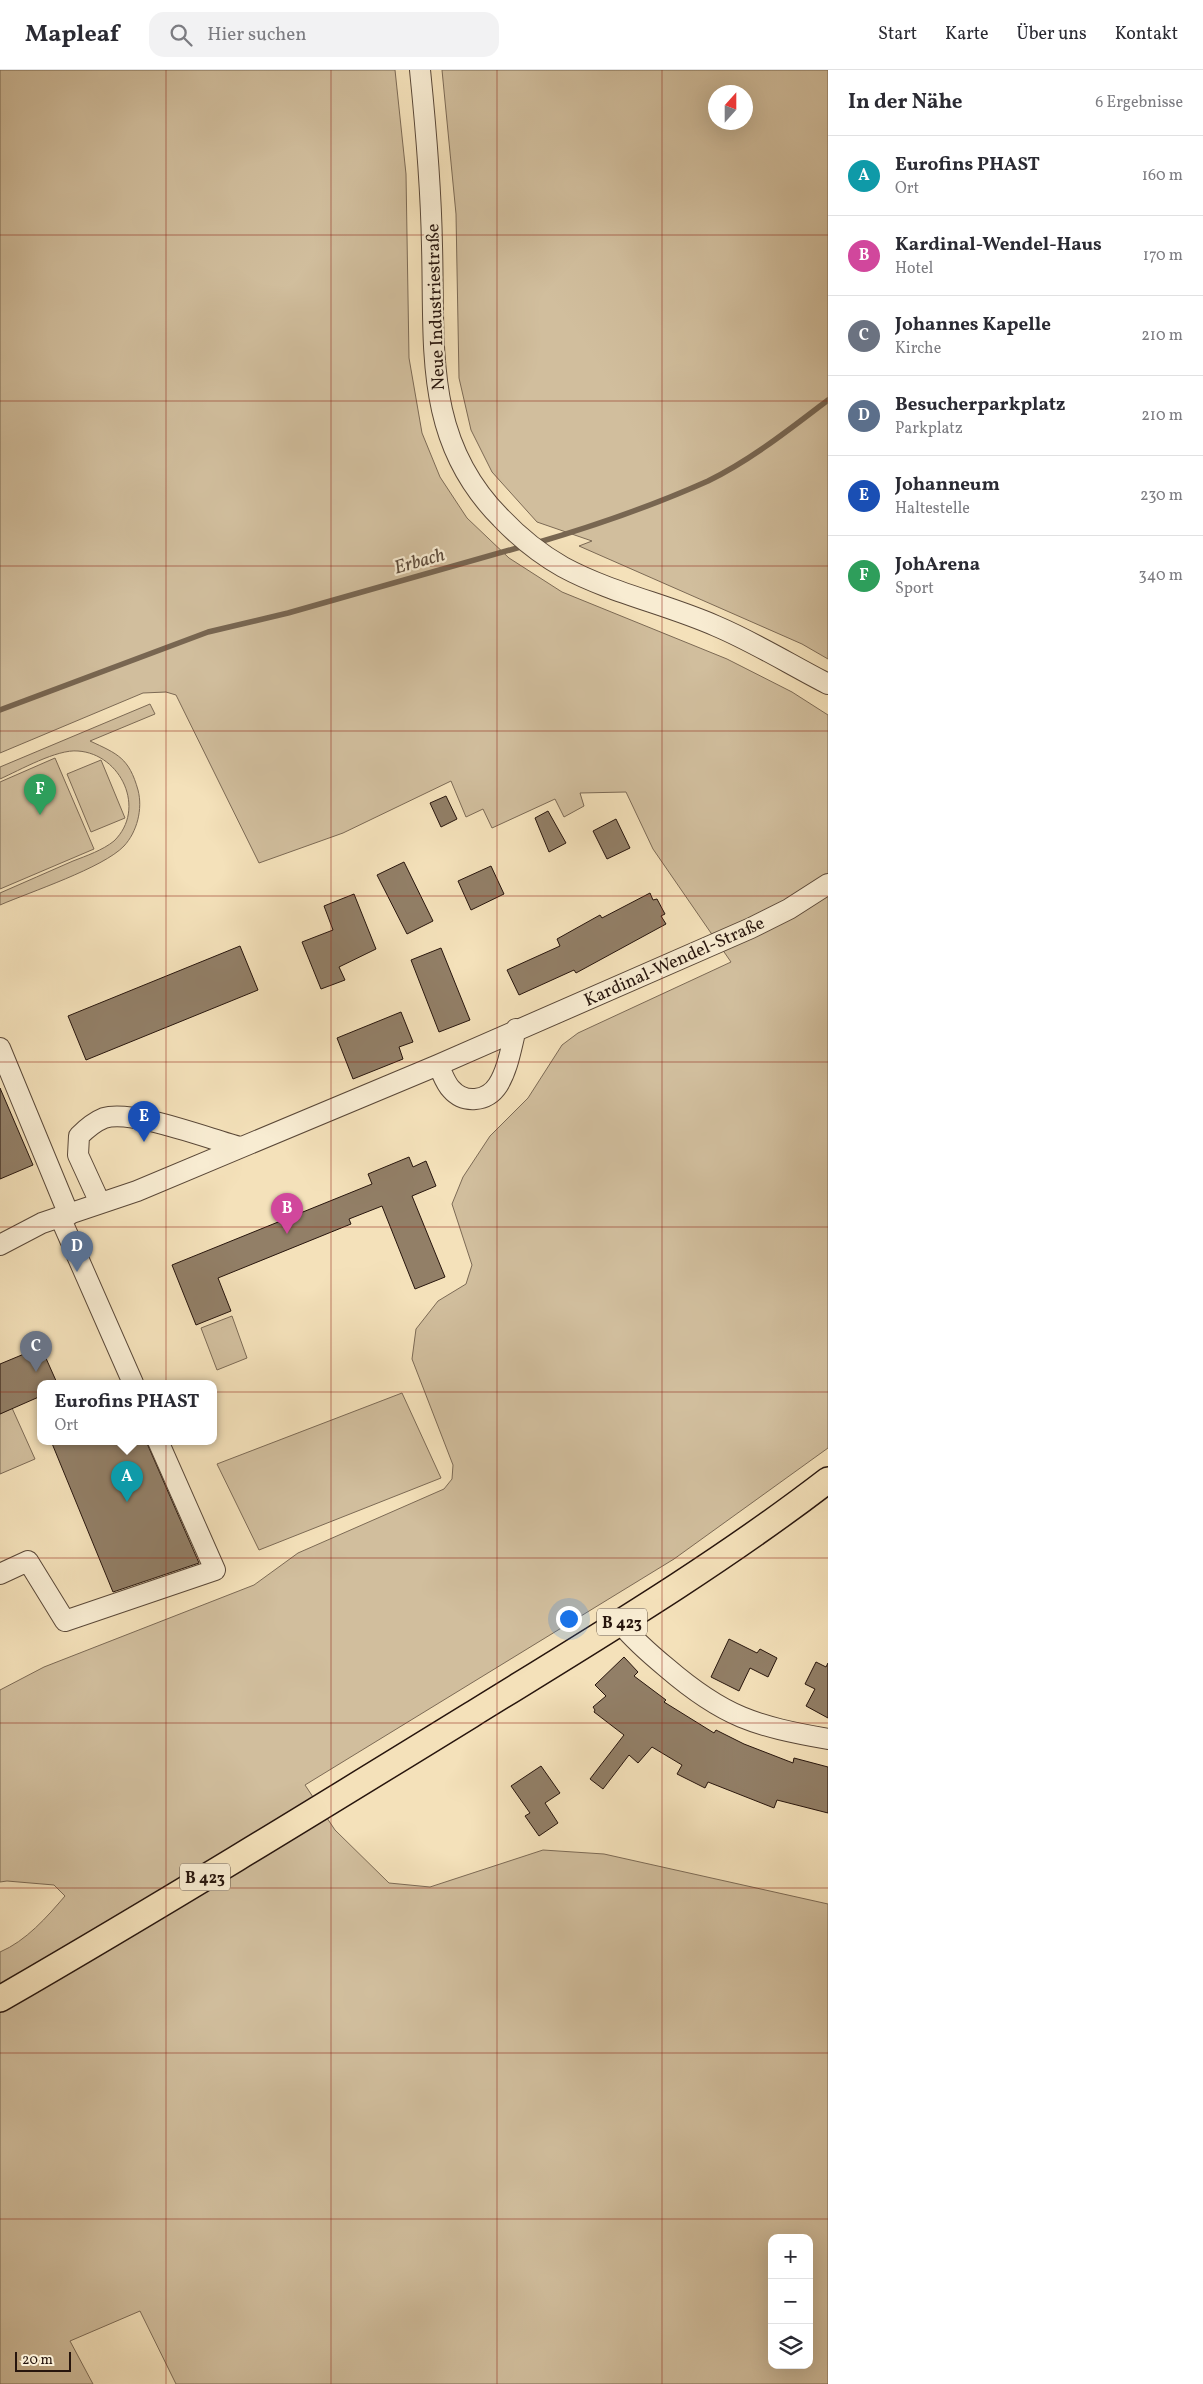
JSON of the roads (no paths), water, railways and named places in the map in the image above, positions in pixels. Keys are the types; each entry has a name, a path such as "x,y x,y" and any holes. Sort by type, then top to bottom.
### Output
{"main road":[{"name":"B 423","path":"0,1999 138,1918 620,1623 770,1523 828,1480"}],"street":[{"name":"Neue Industriestraße","path":"420,70 430,165 434,358 444,422 468,479 489,506 512,530 564,567 608,586 716,626 828,684"},
{"name":"Kardinal-Wendel-Straße","path":"0,1245 42,1224 137,1190 438,1065 516,1029 751,928 789,909 828,884"},
{"path":"438,1065 450,1088 462,1098 476,1100 491,1094 498,1085 506,1065 516,1029"},
{"path":"0,1048 65,1216 132,1380"},
{"path":"100,1203 78,1155 79,1136 90,1125 105,1118 120,1116 140,1119 240,1147"},
{"path":"0,1574 28,1561 65,1621 215,1570 160,1445"},
{"path":"620,1623 648,1652 696,1692 715,1705 753,1723 775,1730 828,1739"}],"waterway":[{"name":"Erbach","path":"536,543 623,515 708,481 755,454 828,400"},
{"name":"Erbach","path":"0,710 208,632 288,613 524,546"}],"place":[{"name":"JohArena","path":"40,815"},
{"name":"Johanneum","path":"144,1142"},
{"name":"Kardinal-Wendel-Haus","path":"287,1234"},
{"name":"Besucherparkplatz","path":"77,1272"},
{"name":"Johannes Kapelle","path":"36,1372"},
{"name":"Eurofins PHAST","path":"127,1502"}]}
